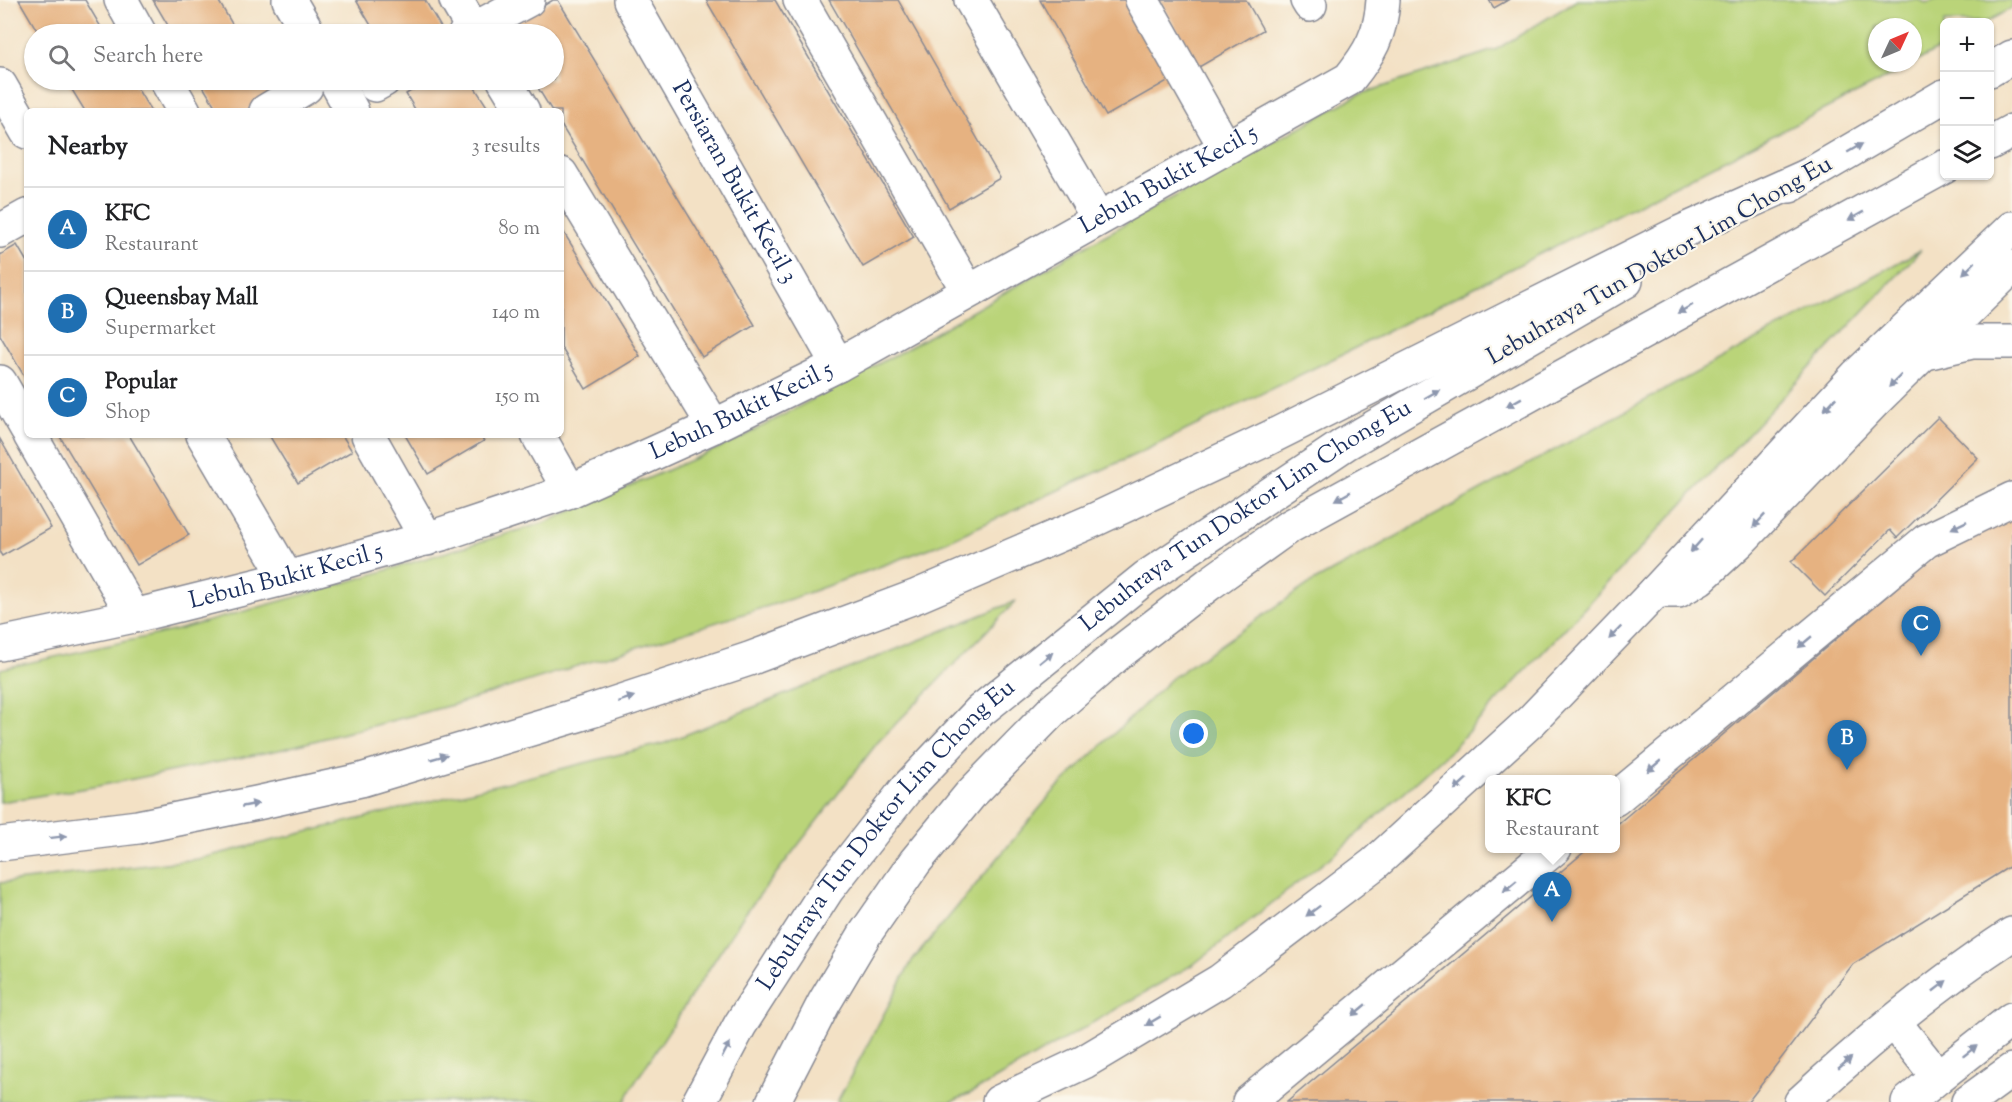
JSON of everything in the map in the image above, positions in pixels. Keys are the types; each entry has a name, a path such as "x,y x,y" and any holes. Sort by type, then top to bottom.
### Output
{"main road":[{"path":"120,0 134,24"},
{"path":"289,0 303,24"},
{"path":"456,0 468,24"},
{"path":"487,24 528,0"},
{"name":"Persiaran Bukit Kecil 3","path":"630,0 838,365"},
{"path":"800,0 968,291"},
{"path":"971,0 1098,218"},
{"path":"1142,0 1225,147"},
{"name":"Lebuh Bukit Kecil 5","path":"0,644 134,616 287,578 427,539 570,490 714,426 838,365 1348,79 1367,57 1378,32 1383,0"},
{"path":"1994,67 2012,57"},
{"path":"0,85 24,127"},
{"path":"172,90 182,108"},
{"path":"272,108 306,90"},
{"path":"328,90 349,108"},
{"path":"510,90 521,108"},
{"name":"Lebuhraya Tun Doktor Lim Chong Eu","path":"699,1102 740,1025 827,890 907,788 980,711 1145,578 1345,444 1940,98"},
{"path":"1994,140 2012,131"},
{"name":"Lebuhraya Tun Doktor Lim Chong Eu","path":"773,1102 824,1003 865,934 915,862 970,795 1052,711 1119,653 1287,528 1940,169"},
{"path":"0,844 138,826 361,780 591,711 749,659 917,596 1092,521 1267,439 1679,232 1809,175"},
{"path":"564,179 714,426"},
{"path":"0,231 24,218"},
{"path":"999,1102 1084,1062 1220,981 1374,864 1532,720 1656,591 1857,375 2012,228"},
{"path":"1656,591 1678,591 1700,578 1739,542 1922,354 2012,267"},
{"path":"1922,354 1972,342 2012,342"},
{"path":"0,382 24,424"},
{"path":"32,438 134,616"},
{"path":"205,438 287,578"},
{"path":"370,438 427,539"},
{"path":"540,438 570,490"},
{"path":"1620,795 1926,541 2012,499"},
{"path":"1249,1102 1550,853"},
{"path":"1801,1102 1841,1066 1968,963 2012,934"},
{"path":"1908,1102 2012,1019"},
{"path":"1894,1022 1938,1077"},
{"path":"1968,1102 2012,1070"}],"green space":[{"path":"1577,0 1920,0 1926,3 1935,0 2012,0 2012,8 1993,18 1940,18 1940,48 1922,58 1922,18 1868,18 1868,72 1898,72 1349,351 1154,446 941,544 797,597 456,704 279,750 93,787 0,802 0,669 173,631 324,589 546,522 733,442 917,343 1082,248 1358,95 1497,49"},
{"path":"1921,250 1450,751 1336,853 1194,964 973,1092 951,1102 837,1102 912,961 1054,791 1172,678 1309,584"},
{"path":"1016,601 878,742 744,915 632,1087 625,1102 0,1102 0,883 198,859 665,743"}],"building":[{"path":"19,0 85,0 99,24 33,24"},
{"path":"153,0 218,0 232,24 167,24"},
{"path":"356,0 425,0 439,24 370,24"},
{"path":"553,0 558,0 755,325 702,357 564,130 564,108 550,108 539,90 564,90 564,24 513,24"},
{"path":"706,0 775,0 914,237 863,267"},
{"path":"829,0 898,0 1000,178 949,208"},
{"path":"1040,0 1127,0 1171,79 1106,116"},
{"path":"1160,0 1246,0 1263,30 1199,67"},
{"path":"1489,0 1508,0 1494,8"},
{"path":"72,90 138,90 149,108 83,108"},
{"path":"205,90 270,90 273,95 250,108 216,108"},
{"path":"413,90 476,90 488,108 414,108 406,94"},
{"path":"564,233 640,356 586,389 564,352"},
{"path":"17,245 24,257 24,376 0,335 0,255"},
{"path":"1938,417 1978,458 1897,538 1890,530 1825,596 1791,562"},
{"path":"61,438 131,438 189,535 137,565"},
{"path":"271,438 344,438 352,451 298,483"},
{"path":"407,438 482,438 484,441 428,474"},
{"path":"0,439 51,528 2,556 0,553"},
{"path":"2012,517 2012,865 1853,964 1748,1102 1287,1102 1583,853 1620,853 1620,822 1945,547"}],"place":[{"name":"Popular","path":"1921,656"},
{"name":"Queensbay Mall","path":"1847,770"},
{"name":"KFC","path":"1552,922"}]}
